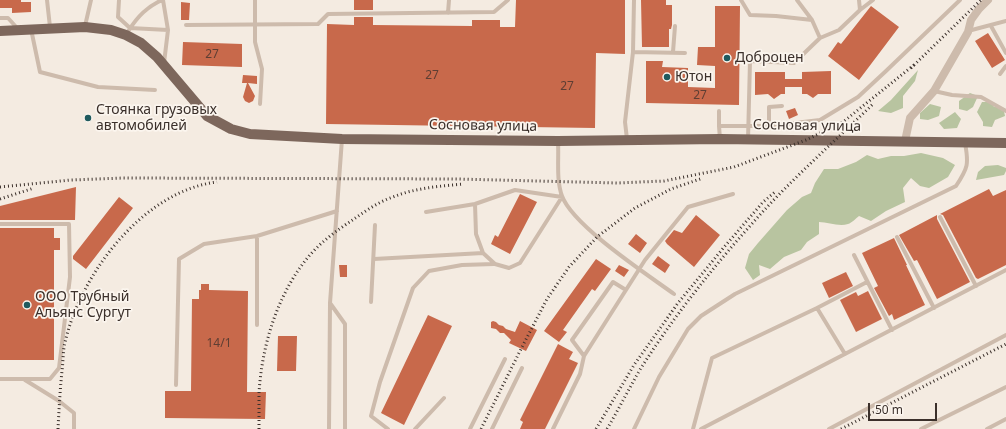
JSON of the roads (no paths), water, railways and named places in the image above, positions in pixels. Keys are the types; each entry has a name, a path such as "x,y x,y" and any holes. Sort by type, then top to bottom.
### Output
{"main road":[{"name":"Сосновая улица","path":"0,31 85,27 128,32 164,64 204,113 213,121 240,132 260,135 342,139 558,141 720,139 1006,143"}],"street":[{"path":"904,141 910,118 934,90 968,32 971,20 988,0"}],"lane":[{"path":"47,0 50,28"},
{"path":"85,27 91,0"},
{"path":"119,0 118,17 128,32"},
{"path":"128,32 144,10 162,0 168,30 164,64"},
{"path":"255,0 255,42 262,69 260,104"},
{"path":"448,13 449,0"},
{"path":"186,25 318,24 328,14 494,12 508,0"},
{"path":"627,141 626,122 633,52 634,0"},
{"path":"741,0 750,15 812,20"},
{"path":"798,0 812,20 820,38"},
{"path":"859,0 860,10"},
{"path":"748,140 750,61 794,63 820,38 839,30 873,0"},
{"path":"719,126 769,126 820,120 858,97 960,0"},
{"path":"0,18 8,18 18,30"},
{"path":"968,32 1006,21"},
{"path":"673,52 675,26"},
{"path":"991,26 1006,53"},
{"path":"31,29 40,72 98,87 154,90"},
{"path":"128,32 168,30"},
{"path":"633,52 685,53"},
{"path":"1000,74 1006,66"},
{"path":"934,90 952,95 981,97 1006,111"},
{"path":"769,126 769,107 782,106"},
{"path":"719,111 720,139"},
{"path":"329,429 330,302 342,139"},
{"path":"558,141 559,182 562,197 574,214 597,237 674,294"},
{"path":"634,429 659,377 688,330 701,316 735,294 956,186 965,172 968,159 965,142"},
{"path":"426,212 475,204 515,190 562,197"},
{"path":"553,429 580,374 584,356 645,260 688,207 733,194"},
{"path":"388,429 371,416 380,382 413,288 429,272 462,265 495,264 509,268 520,263 562,197"},
{"path":"475,204 476,234 482,253 495,264"},
{"path":"176,385 179,259 204,244 257,236 337,212"},
{"path":"940,217 976,286"},
{"path":"0,224 69,224 70,277 59,368 50,379 0,379"},
{"path":"371,302 375,225"},
{"path":"257,236 257,325"},
{"path":"897,237 934,308"},
{"path":"374,258 482,253"},
{"path":"854,255 892,330"},
{"path":"701,429 1006,270"},
{"path":"584,356 572,340 613,282 626,290"},
{"path":"693,429 712,358 868,282"},
{"path":"330,302 346,324 345,429"},
{"path":"817,308 845,354"},
{"path":"829,429 1006,335"},
{"path":"470,429 505,359"},
{"path":"492,429 522,368"},
{"path":"23,380 59,401 74,412 74,429"},
{"path":"921,429 1006,387"},
{"path":"415,429 444,398"},
{"path":"987,429 1006,419"}],"railway":[{"path":"911,68 981,0"},
{"path":"0,187 71,180 123,178 457,179 617,183 664,181 734,167 806,140 843,122 914,65"},
{"path":"607,429 655,346 685,304 717,264 768,206 873,104"},
{"path":"481,429 547,299 569,267 597,237 635,208 671,189 703,178"},
{"path":"58,429 64,347 72,320 83,293 99,266 118,242 139,220 163,202 189,189 217,182"},
{"path":"259,429 259,393 268,338 280,303 298,270 309,256 334,233 366,211 387,199 419,189 464,184"},
{"path":"0,199 34,188"},
{"path":"596,429 634,365 678,303 763,202 775,192"},
{"path":"841,429 1006,344"}],"place":[{"name":"Доброцен","path":"727,58"},
{"name":"Ютон","path":"667,77"},
{"name":"Стоянка грузовых автомобилей","path":"88,118"},
{"name":"ООО Трубный Альянс Сургут","path":"27,305"}]}
